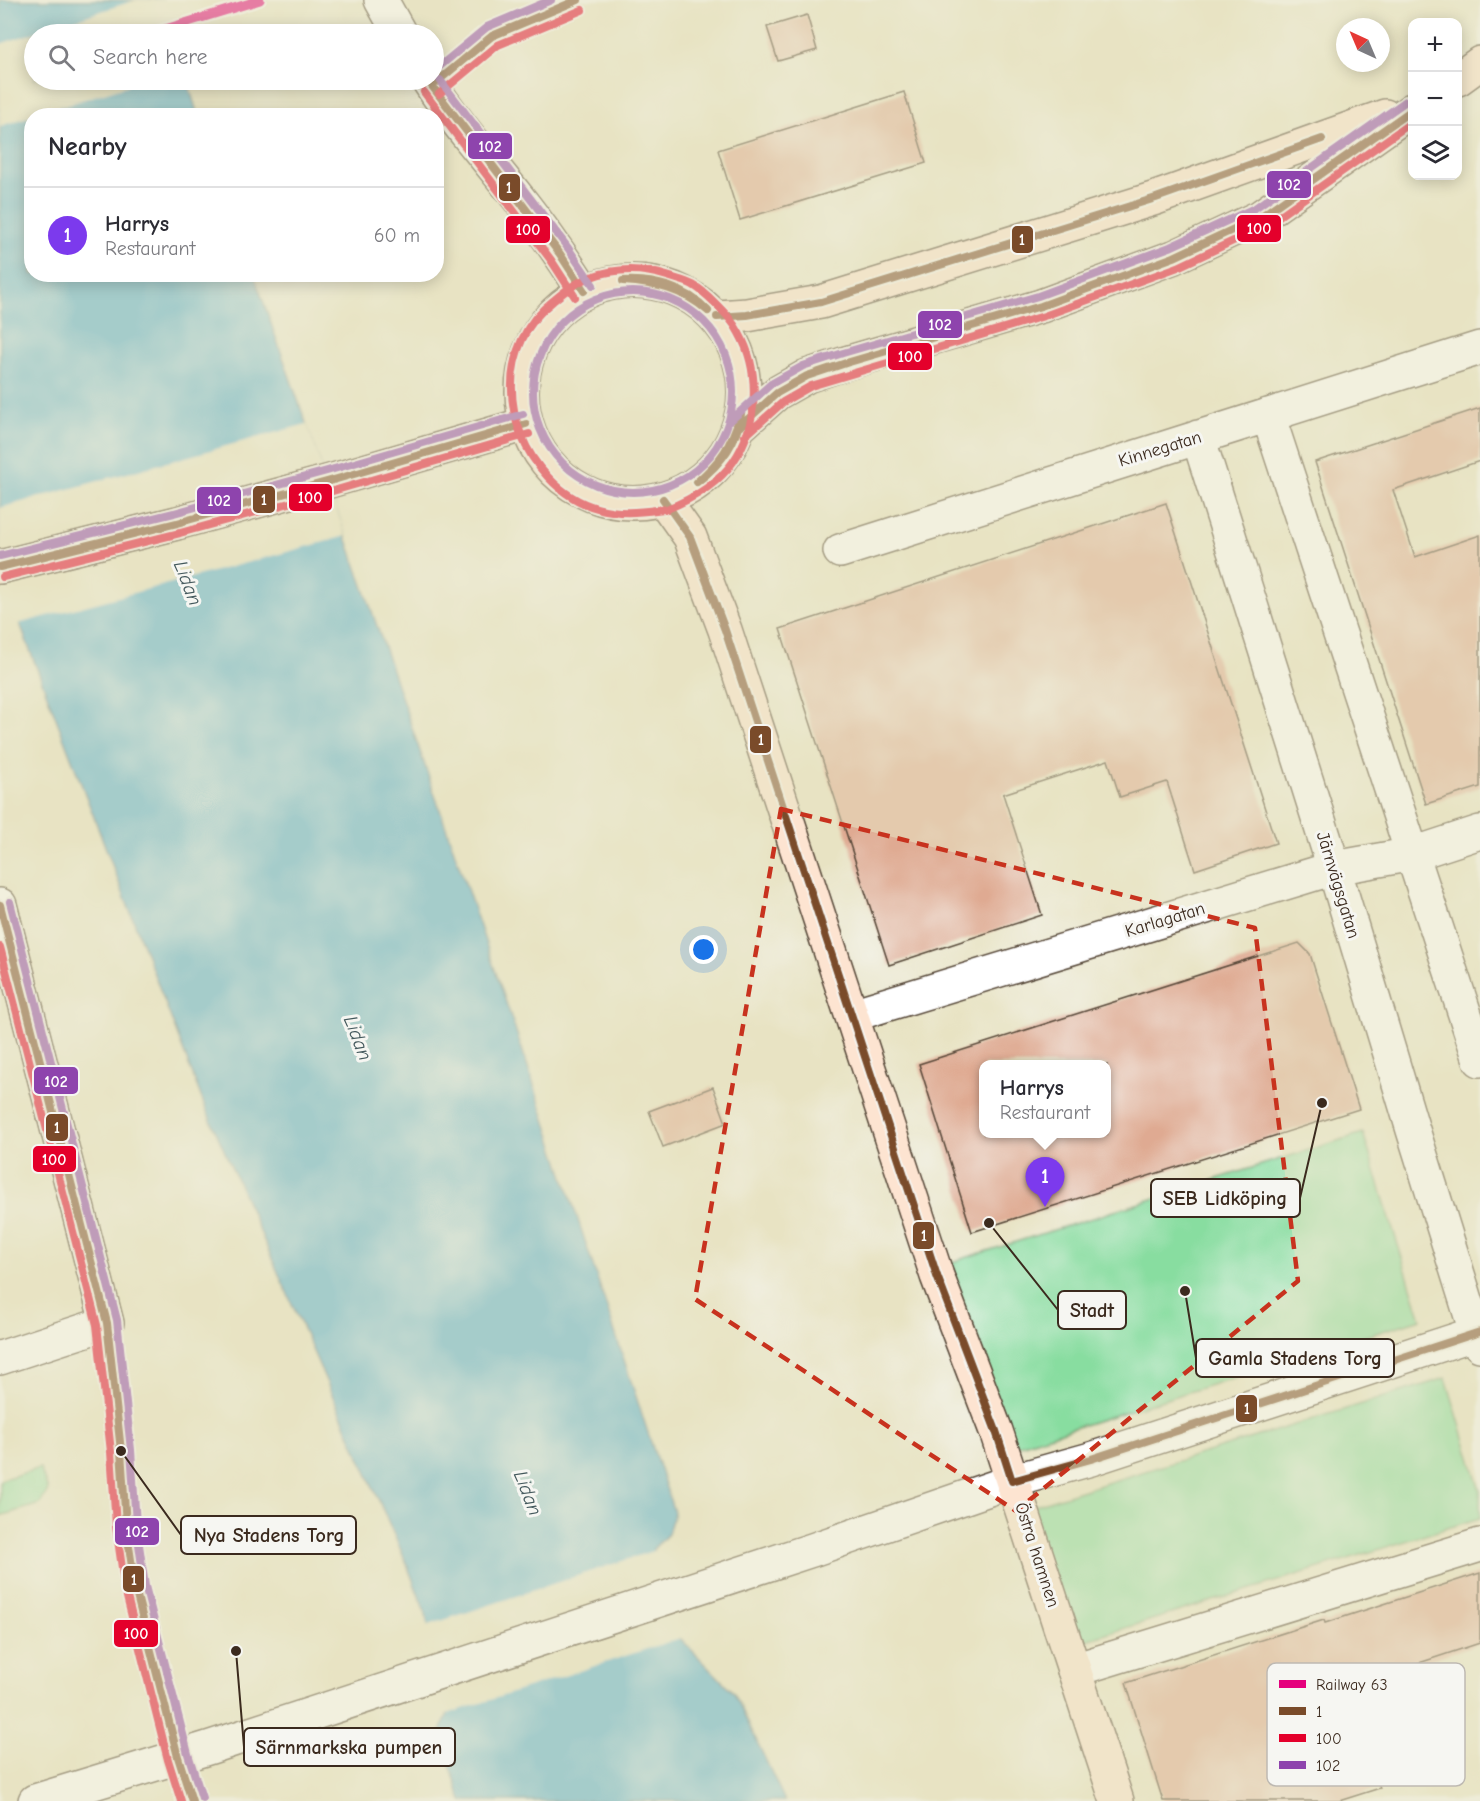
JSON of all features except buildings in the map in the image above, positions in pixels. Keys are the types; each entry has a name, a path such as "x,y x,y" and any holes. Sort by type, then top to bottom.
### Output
{"main road":[{"path":"1462,76 1480,63"},
{"path":"717,317 747,315 821,302 1156,198 1408,110"},
{"path":"738,428 777,393 807,376 857,359 1041,306 1174,257 1260,217 1408,112"},
{"path":"618,280 655,282 689,295 717,317 733,342 742,370 744,399 738,428 729,448 717,465 701,480 663,499 628,503 595,496 565,480 541,455 526,424 521,385 530,347 552,315 584,291 618,280"},
{"path":"0,567 177,523 526,424"},
{"name":"Östra hamnen","path":"663,499 690,537 725,630 936,1276 996,1431 1116,1801"}],"street":[{"path":"381,0 394,24"},
{"path":"435,90 560,254 584,291"},
{"name":"Kinnegatan","path":"840,551 1480,348"},
{"path":"1268,415 1480,1060"},
{"name":"Järnvägsgatan","path":"1198,437 1479,1337"},
{"name":"Karlagatan","path":"852,1015 1334,868 1413,854 1480,832"},
{"path":"0,905 107,1323 0,1358"},
{"path":"35,1801 211,1747 698,1588 1012,1481 1090,1459 1479,1337"},
{"path":"1074,1670 1480,1545"}],"highlighted area":[{"path":"781,809 1255,928 1298,1281 1016,1511 695,1299"}],"green space":[{"path":"1363,1133 1421,1319 1007,1449 949,1263"},
{"path":"1446,1378 1480,1490 1480,1518 1071,1645 1029,1507"},
{"path":"40,1468 48,1490 40,1504 0,1516 0,1480"}],"water":[{"name":"Lidan","path":"0,0 164,0 72,24 24,24 24,90 190,90 196,108 24,108 24,282 256,282 521,1046 674,1512 668,1534 653,1549 674,1632 734,1693 785,1801 462,1801 441,1732 449,1710 425,1612 406,1562 205,1107 0,572"}],"pier":[{"path":"136,0 167,0 174,24 62,24"},
{"path":"24,36 24,90 113,90 56,108 24,108 24,118 0,126 0,44"},
{"path":"307,424 346,536 17,624 0,580 0,508"},
{"path":"656,1550 677,1631 683,1637 444,1715 446,1710 426,1626"}],"rail line":[{"name":"63","path":"182,24 260,0"}],"transit line":[{"name":"102","path":"444,63 487,27 551,0"},
{"name":"1","path":"444,76 492,36 578,0"},
{"name":"100","path":"444,90 498,45 582,10"},
{"name":"102","path":"444,85 568,248 593,285"},
{"name":"1","path":"435,90 560,254 584,291"},
{"name":"100","path":"439,94 444,90"},
{"name":"100","path":"424,92 436,108"},
{"name":"102","path":"731,420 771,384 803,366 1038,296 1170,247 1255,208 1406,101"},
{"name":"1","path":"738,428 777,393 807,376 1041,306 1174,257 1260,217 1408,113"},
{"name":"100","path":"444,118 551,260 575,297"},
{"name":"100","path":"745,436 783,402 811,386 1044,316 1178,267 1265,226 1408,125"},
{"name":"1","path":"717,317 747,315 821,302 1156,198 1322,139"},
{"name":"100","path":"664,509 614,512 590,506 571,496 548,477 532,457 521,435 514,411 512,387 514,363 522,340 535,319 571,287 600,274 629,270 648,272 693,285 712,300 734,324 746,348 751,365 754,399 752,416 748,432 733,462 712,484 695,496 667,509"},
{"name":"1","path":"623,281 668,288 689,297 708,311"},
{"name":"1","path":"623,281 646,282 669,287 690,296 708,311"},
{"name":"102","path":"633,292 652,294 680,304 710,329 725,354 731,373 733,392 731,411 721,439 696,469 671,484 652,490 633,492 614,490 586,480 556,455 541,430 535,411 533,392 535,373 545,345 570,315 595,300 614,294 633,292"},
{"name":"102","path":"0,556 174,513 523,414"},
{"name":"1","path":"697,482 725,452 741,414"},
{"name":"1","path":"697,482 720,461 726,452 736,434 741,414"},
{"name":"1","path":"0,567 177,523 526,424"},
{"name":"100","path":"3,577 180,533 529,434"},
{"name":"1","path":"663,499 690,537 725,630 937,1276 996,1431 1012,1481"},
{"name":"102","path":"10,902 117,1320 131,1450 136,1524 145,1586 188,1754 202,1798"},
{"name":"1","path":"0,905 107,1323 121,1451 126,1525 135,1588 178,1757 192,1801"},
{"name":"100","path":"0,947 97,1325 111,1452 116,1526 125,1589 168,1760 181,1801"},
{"name":"1","path":"1012,1481 1091,1459 1480,1332"}],"place":[{"name":"SEB Lidköping","path":"1322,1103"},
{"name":"Harrys","path":"1045,1207"},
{"name":"Stadt","path":"989,1223"},
{"name":"Gamla Stadens Torg","path":"1185,1291"},
{"name":"Nya Stadens Torg","path":"121,1451"},
{"name":"Särnmarkska pumpen","path":"236,1651"}]}
